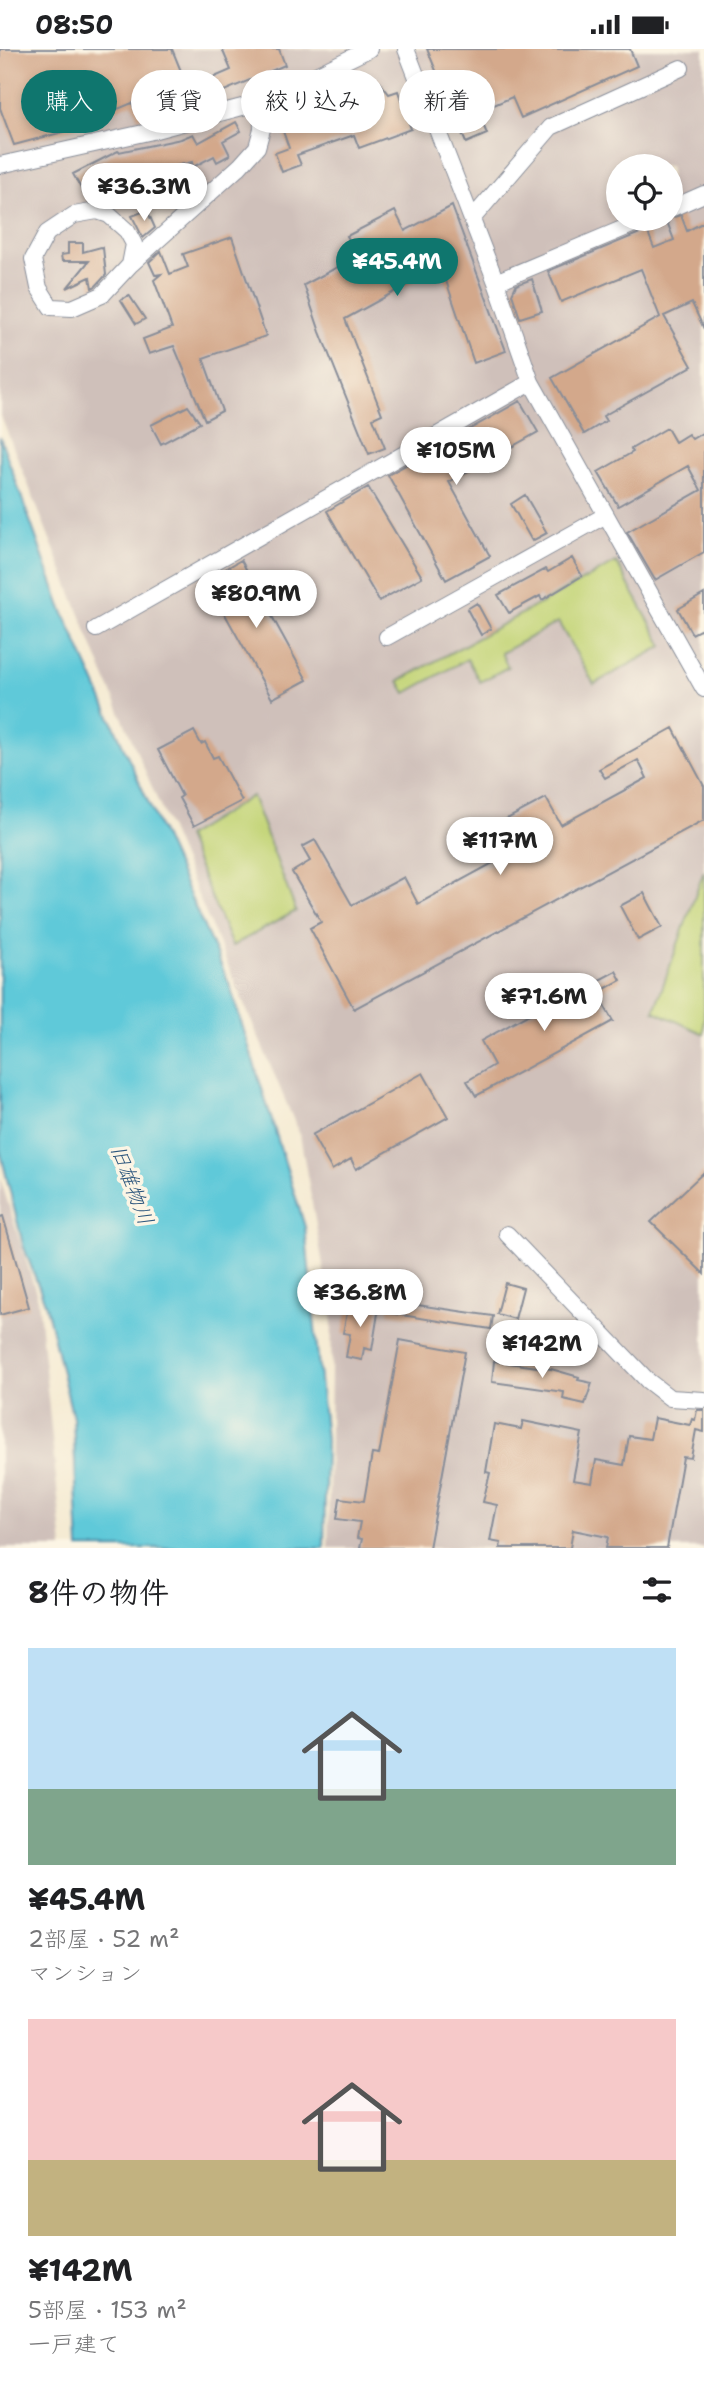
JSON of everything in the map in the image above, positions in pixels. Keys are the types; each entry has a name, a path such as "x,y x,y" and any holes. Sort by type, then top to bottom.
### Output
{"street":[{"path":"326,70 369,49"},
{"path":"406,49 496,282 531,382 704,689"},
{"path":"472,219 551,127 681,68"},
{"path":"0,165 148,132 241,107"},
{"path":"130,265 134,244 127,231 109,215 97,211 74,215 47,233 33,259 39,288 51,307 72,308 102,295 130,265 240,166 257,147 261,133"},
{"path":"683,203 704,194"},
{"path":"496,282 617,231"},
{"path":"96,629 531,382"},
{"path":"387,637 606,515"},
{"path":"507,1234 648,1381 670,1398 704,1400"}],"shaded area":[{"path":"0,49 704,49 704,1548 328,1548 332,1316 300,1135 103,672 0,414"},
{"path":"0,1178 38,1299 63,1548 0,1548"}],"green space":[{"path":"616,562 663,646 594,684 558,622 501,653 508,667 480,682 467,659 406,693 399,681"},
{"path":"252,796 296,911 232,946 186,837"},
{"path":"704,871 704,1034 654,1011"}],"water":[{"name":"旧雄物川","path":"0,437 61,607 229,983 305,1227 326,1440 324,1548 79,1548 73,1418 46,1306 23,1245 0,1150"}],"building":[{"path":"0,49 172,49 181,70 131,70 131,103 117,109 117,70 21,70 21,133 59,133 14,145 0,108"},
{"path":"222,49 279,49 285,65 273,70 241,70 241,84 227,90 227,72 231,70"},
{"path":"427,49 630,49 637,66 521,118 512,97 495,104 495,70 436,70"},
{"path":"385,89 389,94 398,91 400,133 359,148 354,135 297,155 301,165 282,172 275,153 289,148 284,133 385,133"},
{"path":"236,122 241,131 223,141 230,155 217,162 214,156 193,167 192,162 135,176 121,183 124,189 111,195 104,183 84,194 73,174 118,151 181,139 193,134 198,143 216,133 227,133 227,127"},
{"path":"462,133 487,133 487,134 466,143"},
{"path":"452,206 506,351 474,363 441,266 345,319 382,414 373,418 385,448 369,454 304,285 358,256 347,236 395,211 405,231"},
{"path":"147,210 155,228 143,238 132,216"},
{"path":"683,220 687,231 704,222 704,329 692,303 664,316 692,366 603,416 606,421 584,434 552,378 660,317 641,269 561,302 548,271 645,231 647,231 654,248 674,240 671,231 683,231"},
{"path":"232,237 266,336 203,358 222,411 205,420 174,346 149,354 143,339 172,328 154,280 161,274 155,275 149,262 161,251 170,274 188,267 183,254"},
{"path":"68,243 83,243 83,252 103,248 106,275 96,286 92,288 90,277 67,288 89,261 62,261 61,255 68,254"},
{"path":"532,279 542,311 520,318 512,294 516,285"},
{"path":"129,295 145,319 136,324 121,300"},
{"path":"520,401 538,432 449,482 490,556 446,580 388,475"},
{"path":"188,406 200,423 161,444 151,425"},
{"path":"667,428 675,442 688,434 692,439 704,432 704,552 655,580 627,532 701,490 688,466 618,506 598,472"},
{"path":"368,487 422,577 379,601 327,511"},
{"path":"525,495 547,533 532,541 511,504"},
{"path":"572,558 582,576 542,600 540,596 509,613 498,595"},
{"path":"241,560 307,680 272,699 206,580"},
{"path":"704,594 704,628 692,634 678,609"},
{"path":"477,603 491,629 481,635 467,609"},
{"path":"673,728 704,786 704,820 354,1009 310,928 321,922 292,872 310,861 302,847 315,840 352,905 404,877 418,904 517,850 501,822 546,798 561,825 647,778 638,760 605,778 599,769"},
{"path":"194,731 201,744 205,742 213,758 218,756 242,801 194,826 158,750"},
{"path":"644,893 662,927 638,940 620,906"},
{"path":"616,971 621,980 597,993 613,1021 476,1096 467,1081 494,1065 481,1041 590,980 592,984"},
{"path":"423,1073 448,1117 356,1169 351,1159 332,1170 312,1135"},
{"path":"704,1172 704,1274 651,1222"},
{"path":"3,1216 29,1307 0,1315 0,1217"},
{"path":"505,1283 523,1288 515,1319 497,1314"},
{"path":"390,1301 493,1316 491,1329 388,1313"},
{"path":"349,1302 379,1307 372,1350 364,1348 362,1360 346,1357 350,1334 343,1333"},
{"path":"400,1340 465,1352 429,1548 360,1548 362,1539 357,1538 360,1522 337,1519 340,1498 364,1501 372,1454 379,1455"},
{"path":"494,1361 551,1369 592,1383 585,1404 563,1399 564,1392 492,1382"},
{"path":"697,1410 704,1410 704,1432 696,1430 691,1458 683,1457 667,1548 606,1548 608,1537 573,1530 570,1548 500,1548 501,1543 490,1541 497,1505 483,1502 490,1473 486,1472 494,1424 521,1429 523,1421 582,1433 573,1480 592,1483 596,1460 624,1465 629,1436 650,1439 654,1418 690,1425 692,1419 695,1420"}]}
